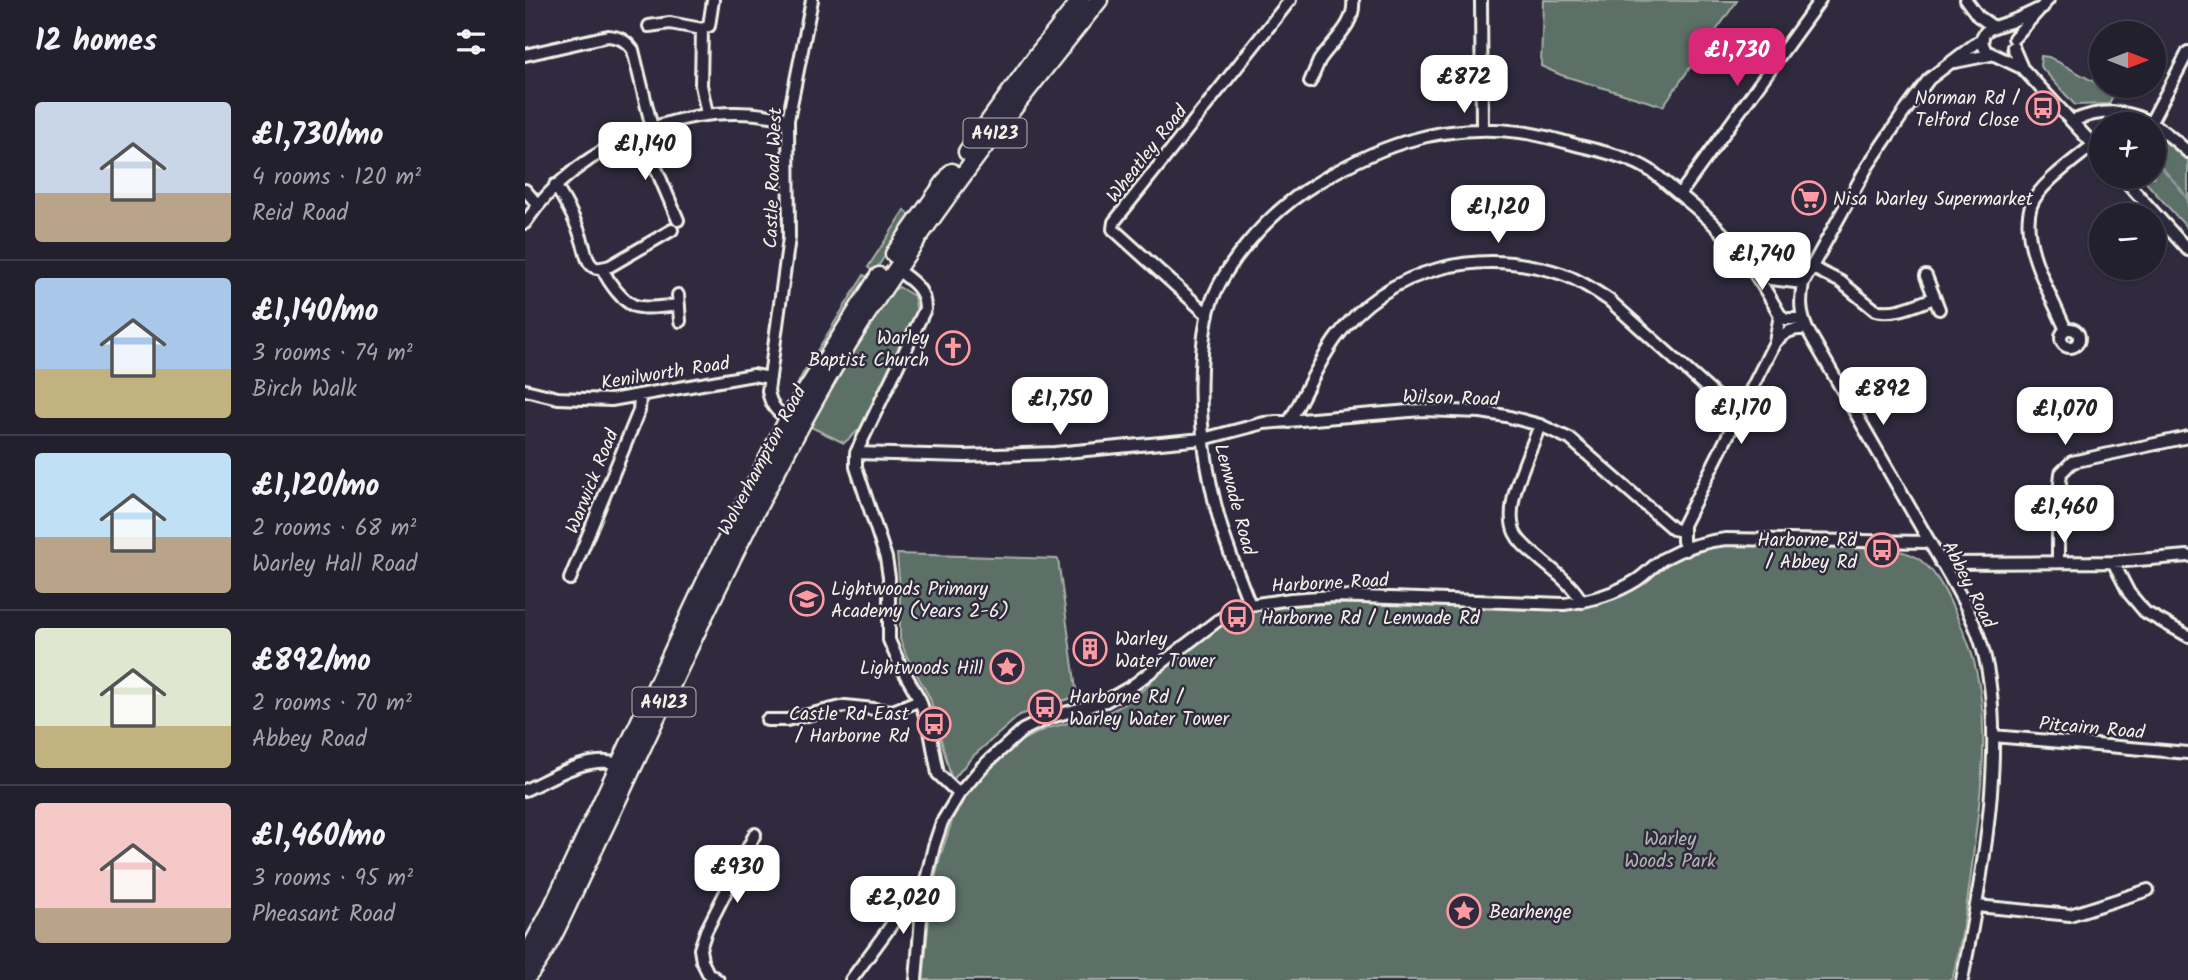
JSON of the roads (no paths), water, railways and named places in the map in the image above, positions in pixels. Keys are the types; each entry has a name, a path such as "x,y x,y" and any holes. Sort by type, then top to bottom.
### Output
{"highway":[{"name":"Wolverhampton Road","path":"892,266 1038,54 1081,0"},
{"name":"Wolverhampton Road","path":"525,979 546,946 708,576 850,319 1099,0"},
{"name":"Wolverhampton Road","path":"525,958 625,767"}],"street":[{"path":"649,26 670,23 702,29 711,22 713,0"},
{"name":"Castle Road West","path":"795,422 775,411 770,401 770,378 789,238 788,120 812,0"},
{"name":"Wheatley Road","path":"1208,315 1113,229 1114,222 1290,0"},
{"path":"1310,82 1319,62 1350,21 1353,0"},
{"path":"1481,0 1482,129"},
{"path":"1680,194 1820,0"},
{"path":"1966,0 1990,31"},
{"path":"1804,324 1800,302 1811,267 1867,167 1929,79 1955,62 1990,31 2046,3"},
{"path":"1955,62 2006,55 2046,3"},
{"path":"702,29 701,85 707,114"},
{"path":"1990,31 2010,30 2022,68"},
{"path":"1990,31 1984,48 2022,68 2089,140"},
{"path":"525,55 608,36 626,41 633,50 646,130 674,208 675,225 610,266 594,267 587,261 578,226 555,185"},
{"path":"2156,112 2188,52"},
{"path":"525,223 555,185 597,154 646,130 707,114 768,114 788,120"},
{"path":"2072,121 2089,114"},
{"name":"Lenwade Road","path":"1250,605 1221,527 1203,439 1203,365 1208,315 1221,282 1244,246 1285,204 1330,174 1384,147 1433,134 1482,129 1521,132 1609,153 1649,170 1709,218 1754,270 1777,310"},
{"path":"2166,132 2188,152"},
{"path":"2066,330 2032,251 2028,228 2031,205 2042,189 2089,148"},
{"path":"2133,189 2188,250"},
{"path":"525,190 538,205"},
{"path":"674,208 687,203"},
{"path":"1289,422 1337,337 1372,300 1395,285 1423,273 1476,261 1528,264 1565,275 1587,286 1609,300 1727,405 1740,412"},
{"path":"892,266 922,291 925,309 856,453 856,467 886,558 889,576 889,640 920,700 930,731 938,774 959,794"},
{"path":"1811,267 1841,282 1880,312 1896,311 1934,298"},
{"path":"602,268 608,281 631,305 638,307 679,300 680,321"},
{"path":"1754,270 1771,279 1804,283"},
{"path":"1926,276 1939,309"},
{"path":"1775,342 1776,290 1783,282"},
{"path":"1777,310 1786,319 1804,324"},
{"path":"1686,550 1683,525 1775,342 1785,333 1804,324"},
{"name":"Abbey Road","path":"1804,324 1941,563 1978,635 1991,701 1993,736 1985,848 1962,980"},
{"name":"Kenilworth Road","path":"525,390 583,401 611,400 753,375 770,378"},
{"name":"Warwick Road","path":"570,579 639,411 640,396"},
{"name":"Wilson Road","path":"856,453 965,456 1055,453 1203,439 1264,423 1422,410 1456,411 1506,416 1540,425 1570,439 1673,529 1683,531"},
{"path":"1540,425 1513,498 1511,522 1523,544 1576,591 1583,602"},
{"path":"2058,561 2061,473 2072,461 2188,437"},
{"name":"Harborne Road","path":"923,893 942,822 959,794 982,766 1024,730 1048,718 1106,701 1132,686 1217,621 1250,605 1333,596 1564,604 1583,602 1612,593 1636,580 1662,560 1706,541 1929,542"},
{"path":"1941,563 2112,562 2188,556"},
{"path":"2112,562 2129,593 2145,612 2188,636"},
{"path":"767,720 787,714 845,706 893,711 920,700"},
{"name":"Pitcairn Road","path":"1993,736 2188,753"},
{"path":"525,790 592,762 610,761 625,767"},
{"path":"718,980 708,973 700,949 706,931 755,834"},
{"path":"1977,906 2070,915 2148,890"},
{"path":"851,980 905,902 923,893"},
{"path":"916,980 923,893"}],"waterway":[{"path":"2166,172 2188,200"}],"place":[{"name":"Norman Rd / Telford Close","path":"2043,108"},
{"name":"Nisa Warley Supermarket","path":"1809,198"},
{"name":"Warley Baptist Church","path":"953,348"},
{"name":"Harborne Rd / Abbey Rd","path":"1882,550"},
{"name":"Lightwoods Primary Academy (Years 2-6)","path":"807,599"},
{"name":"Harborne Rd / Lenwade Rd","path":"1237,617"},
{"name":"Warley Water Tower","path":"1090,649"},
{"name":"Lightwoods Hill","path":"1007,667"},
{"name":"Harborne Rd / Warley Water Tower","path":"1045,707"},
{"name":"Castle Rd East / Harborne Rd","path":"934,724"},
{"name":"Bearhenge","path":"1464,911"}],"park label":[{"name":"Warley Woods Park","path":"1670,849"}]}
